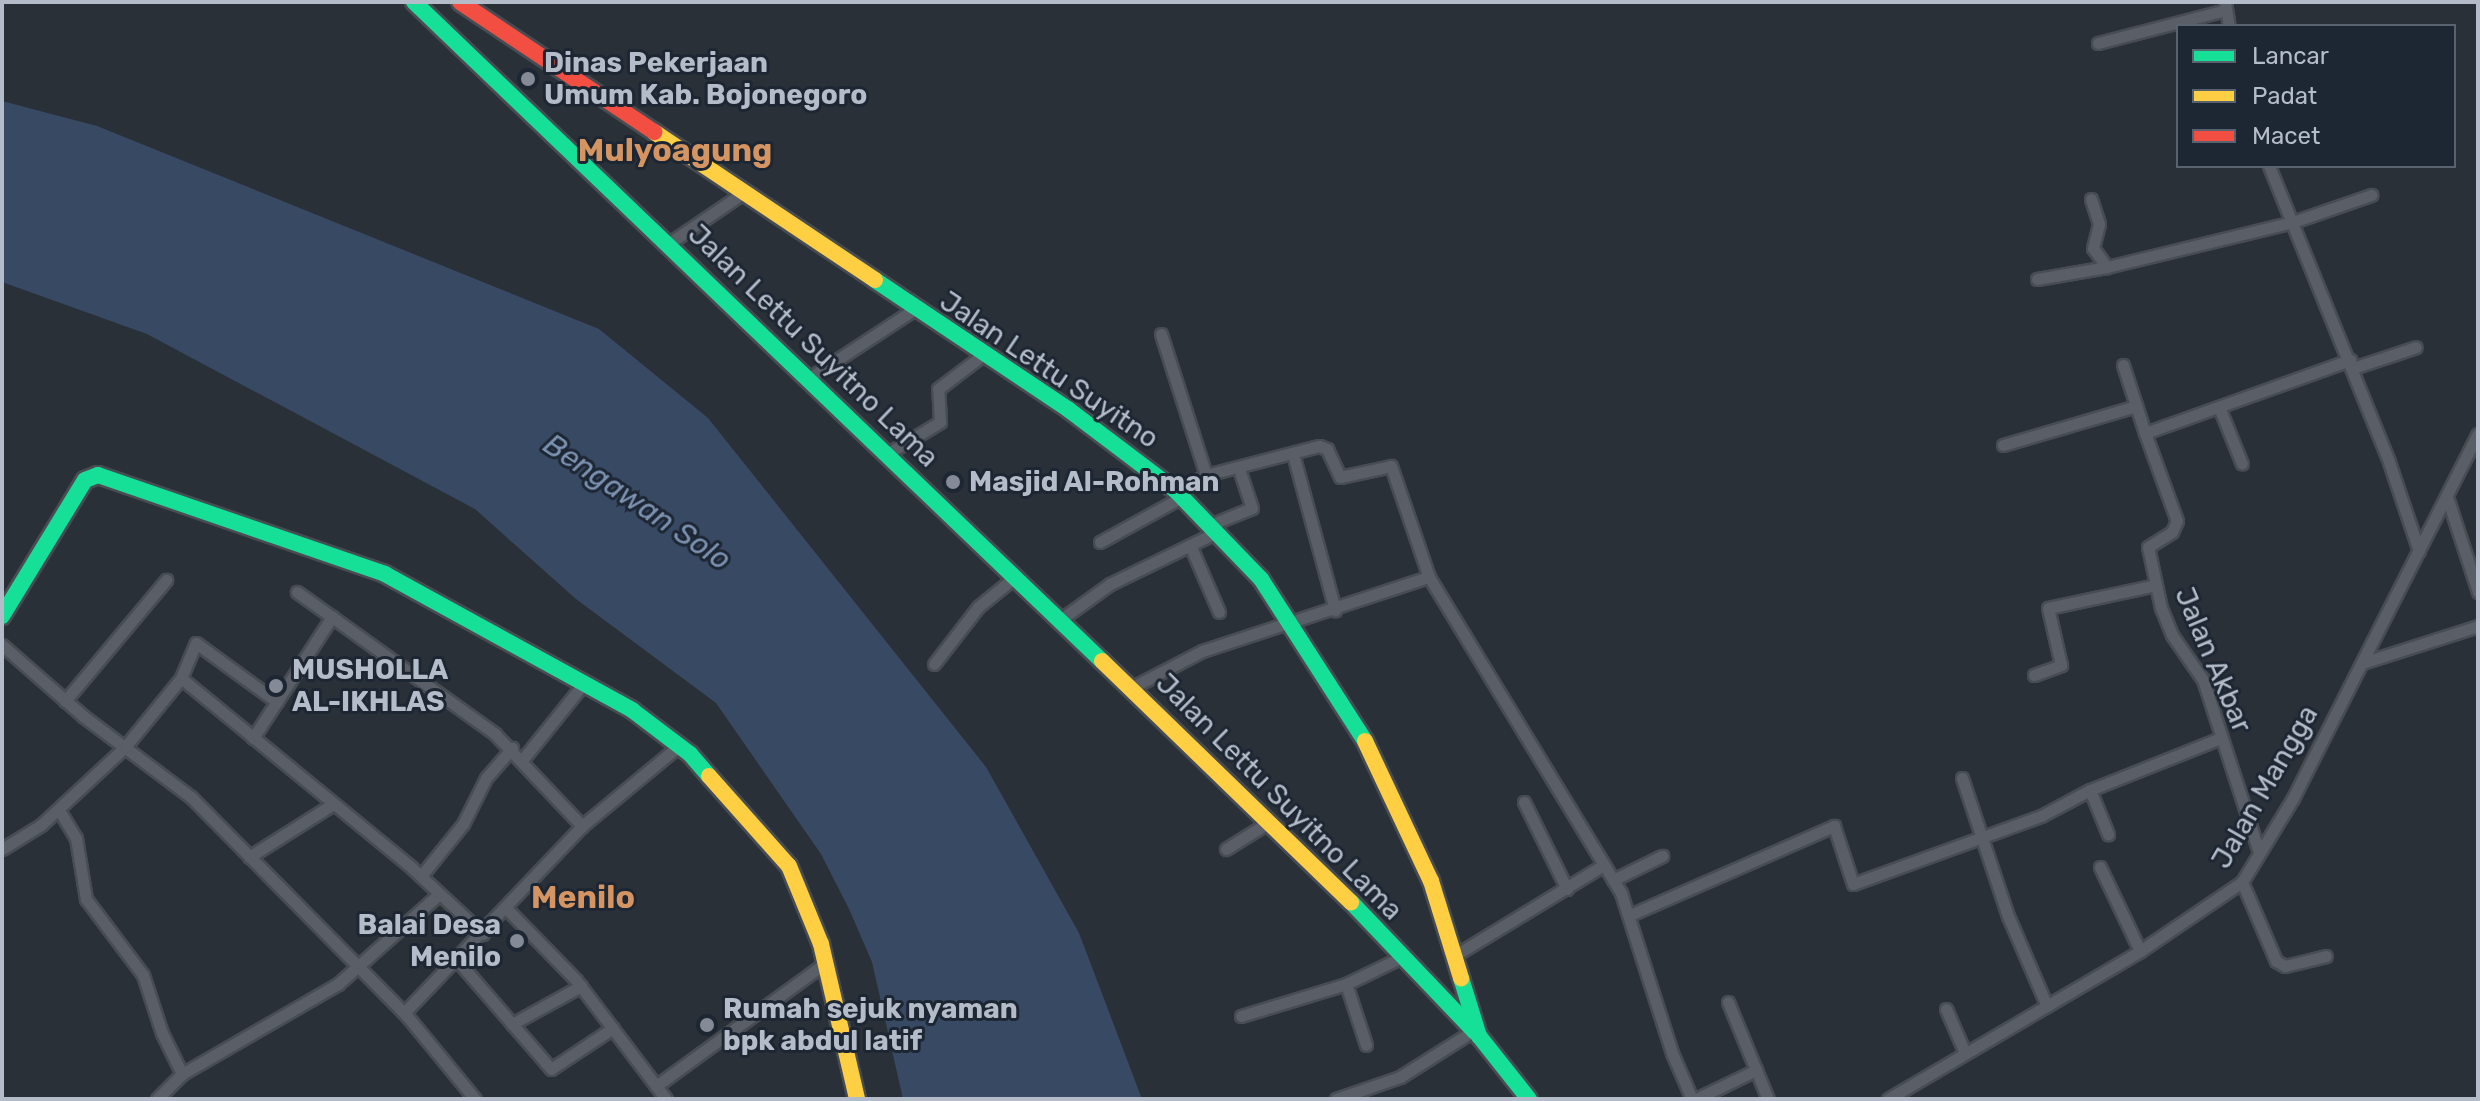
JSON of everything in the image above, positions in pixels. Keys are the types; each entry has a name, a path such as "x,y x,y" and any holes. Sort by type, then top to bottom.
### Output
{"main road":[{"name":"Jalan Lettu Suyitno Lama","path":"414,2 1131,688 1269,822 1476,1033"},
{"name":"Jalan Lettu Suyitno","path":"460,2 913,310 984,354 1179,494 1213,528 1261,579 1359,727 1431,881 1476,1033 1529,1099"},
{"path":"2,616 85,480 98,475 365,565 584,683 680,745 789,866 825,963 857,1099"},
{"path":"1442,998 1455,1004 1463,987"}],"street":[{"path":"2098,43 2226,6"},
{"path":"2270,168 2351,364 2419,551"},
{"path":"668,244 743,193"},
{"path":"2037,279 2107,267 2293,222 2371,195"},
{"path":"2091,199 2099,224 2093,248 2107,267"},
{"path":"808,379 913,310"},
{"path":"1161,334 1206,475"},
{"path":"2123,365 2145,433 2351,364 2416,347"},
{"path":"887,454 940,422 938,389 984,354"},
{"path":"2003,445 2136,406"},
{"path":"2219,407 2242,464"},
{"name":"Jalan Akbar","path":"2145,433 2177,521 2172,532 2148,547 2156,585 2172,635 2203,680 2259,852"},
{"name":"Jalan Mangga","path":"1894,1097 2140,951 2242,882 2362,663 2476,442"},
{"path":"1100,542 1206,475 1324,447 1340,477 1391,466 1429,577 1613,880 1630,915 1672,1053 1694,1099 1756,1070"},
{"path":"1293,454 1335,610"},
{"path":"1060,620 1110,584 1190,545 1213,528 1252,508 1239,469"},
{"path":"2447,497 2478,592"},
{"path":"1190,545 1219,612"},
{"path":"934,664 978,607 1015,577"},
{"path":"1131,688 1176,662 1290,621 1335,610 1429,577"},
{"path":"65,701 166,580"},
{"path":"2034,675 2061,665 2048,608 2156,585"},
{"path":"297,592 450,698 512,748 582,826"},
{"path":"253,738 332,617"},
{"path":"2362,663 2478,626"},
{"path":"2,849 59,810 125,747 181,678 196,643 277,702"},
{"path":"2,645 65,701 191,797 404,1013 475,1099"},
{"path":"181,678 421,876 483,934"},
{"path":"523,759 584,683"},
{"path":"1630,915 1834,826 1853,884 2056,810 2090,790 2221,738"},
{"path":"404,1013 483,934 582,826 680,745"},
{"path":"421,876 463,824 486,778 512,748"},
{"path":"1962,778 2008,916 2047,1006"},
{"path":"2090,790 2108,834"},
{"path":"1524,802 1567,889"},
{"path":"249,857 333,804"},
{"path":"59,810 76,838 86,899 143,975 162,1033 182,1074"},
{"path":"1226,849 1269,822"},
{"path":"1613,880 1662,856"},
{"path":"1454,956 1602,866"},
{"path":"2100,867 2140,951"},
{"path":"2242,882 2276,961 2285,966 2326,956"},
{"path":"157,1099 182,1074 358,968 439,894"},
{"path":"506,908 581,986 666,1099"},
{"path":"1241,1016 1346,984 1402,957"},
{"path":"457,960 555,1069 613,1028"},
{"path":"656,1086 825,963"},
{"path":"1346,984 1366,1045"},
{"path":"512,1024 581,986"},
{"path":"1728,1002 1768,1099"},
{"path":"1946,1009 1965,1053"},
{"path":"1336,1099 1372,1094 1476,1033"}],"water":[{"name":"Bengawan Solo","path":"2,101 97,126 599,329 708,418 986,767 1079,933 1142,1099 903,1099 872,962 849,909 821,854 716,703 576,599 475,509 147,334 2,282"}],"traffic: fast":[{"path":"414,2 1102,661"},
{"path":"875,280 1069,410 1176,491 1261,579 1365,741"},
{"path":"2,616 85,480 98,475 385,574 632,710 690,754 709,776"},
{"path":"1351,902 1475,1032"},
{"path":"1461,978 1479,1036 1529,1099"}],"traffic: slow":[{"path":"654,132 875,280"},
{"path":"1102,661 1351,902"},
{"path":"1365,741 1431,881 1461,978"},
{"path":"709,776 789,866 821,944 857,1099"}],"traffic: jam":[{"path":"460,2 654,132"}],"place":[{"name":"Dinas Pekerjaan Umum Kab. Bojonegoro","path":"528,79"},
{"name":"Masjid Al-Rohman","path":"953,482"},
{"name":"MUSHOLLA AL-IKHLAS","path":"276,686"},
{"name":"Balai Desa Menilo","path":"517,941"},
{"name":"Rumah sejuk nyaman bpk abdul latif","path":"707,1025"}],"district":[{"name":"Mulyoagung","path":"675,150"},
{"name":"Menilo","path":"583,897"}]}
